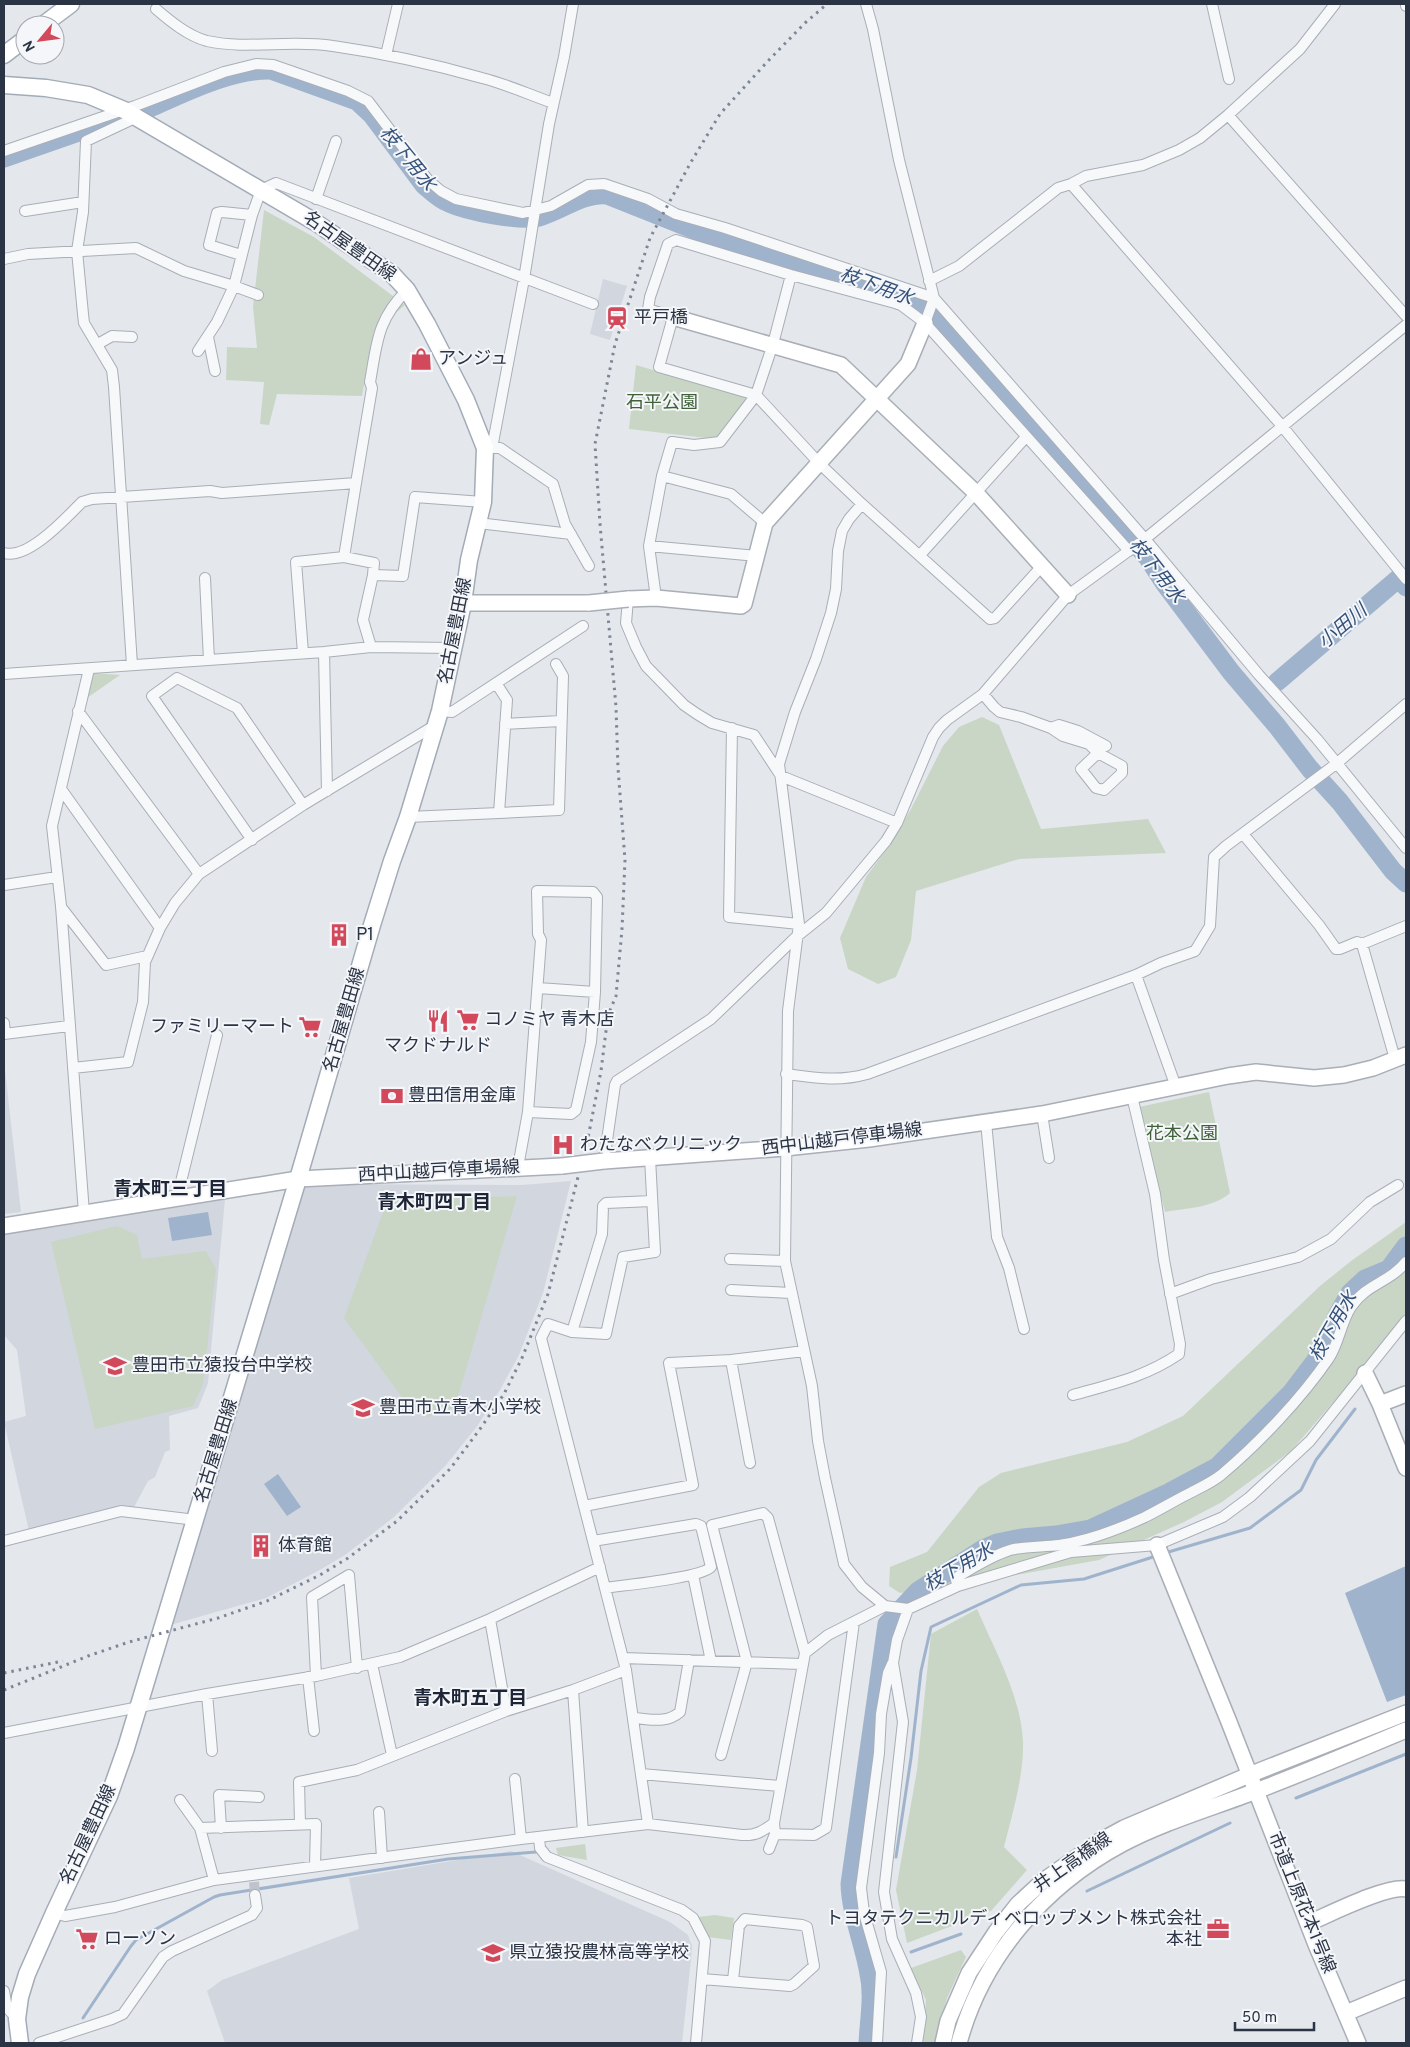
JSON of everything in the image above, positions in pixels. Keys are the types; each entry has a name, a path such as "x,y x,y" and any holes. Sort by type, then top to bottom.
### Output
{"main road":[{"path":"56,15 71,4"},
{"path":"4,55 15,47"},
{"name":"名古屋豊田線","path":"4,86 46,88 88,96 131,114 261,190 368,256 392,274 407,290 450,368 488,448 482,502 469,560 463,603 437,718 408,817 380,898 298,1179 138,1708 109,1796 27,1974 20,1997 17,2019 20,2043"}],"street":[{"path":"386,55 398,4"},
{"path":"573,4 553,103 524,279 488,448 500,448 553,484 562,515 589,566"},
{"path":"866,4 873,29 899,160 934,300 1336,764 1406,848"},
{"path":"1212,4 1229,79"},
{"path":"929,281 959,266 1058,188 1086,176 1143,165 1179,150 1200,138 1228,116 1300,49 1336,4"},
{"path":"156,5 171,22 206,40 234,44 291,43 330,45 386,55 483,78 553,103"},
{"path":"132,666 112,370 84,322 77,251 83,202 86,141 131,114 224,72 256,64 274,65 348,91 368,101 428,180 441,191 456,199 471,204 523,213 534,212 564,200 588,185 604,184 648,199 676,214 725,228 934,300"},
{"path":"4,151 131,114"},
{"path":"1228,116 1406,316"},
{"path":"316,199 336,141"},
{"path":"198,352 217,322 234,286 252,215 261,190 276,183 593,304"},
{"path":"1071,184 1282,426 1406,580"},
{"path":"25,211 83,202"},
{"path":"241,255 209,245 217,213 252,215"},
{"path":"1068,595 976,493 841,365 648,309 650,296 668,244 673,240 901,305 925,324 1129,551"},
{"path":"4,259 28,254 136,248 184,271 258,294"},
{"path":"656,598 649,546 662,476 672,442 694,445 720,442 756,395 773,344 791,275"},
{"path":"344,558 372,388 370,382 380,330 386,316 407,290"},
{"path":"463,603 588,603 656,598 741,606 744,604 765,523 879,399 908,364 934,300"},
{"path":"673,317 659,367 756,395 820,464 862,504 993,620 1042,566"},
{"path":"604,1161 617,1081 711,1019 837,901 886,840 897,823 933,737 939,728 983,694 1068,595 1143,541 1406,324"},
{"path":"98,344 112,336 132,337"},
{"path":"208,336 215,371"},
{"path":"920,555 1026,437"},
{"path":"662,476 727,492 765,523"},
{"path":"4,553 10,555 34,545 82,502 210,491 222,494 356,483"},
{"path":"373,575 403,576 414,498 482,502"},
{"path":"862,504 849,519 842,531 838,551 836,589 831,613 816,659 795,712 779,764 799,924 788,1011 785,1260 812,1386 818,1441 844,1564 862,1588 885,1606 908,1609 958,1586 1071,1552 1157,1545 1223,1517 1250,1497 1310,1441 1406,1321"},
{"path":"478,523 571,534"},
{"path":"649,546 757,556"},
{"path":"303,653 296,562 344,558 374,563 363,620 371,647"},
{"path":"205,578 209,660"},
{"path":"628,599 626,623 646,666 684,705 712,723 754,735 782,776 897,823"},
{"path":"73,1068 128,1062 144,1002 145,962 160,928 175,903 199,874 437,718 452,712 583,626"},
{"path":"4,674 324,652 371,647 453,648"},
{"path":"324,652 327,791"},
{"path":"179,662 177,678 152,696 252,840"},
{"path":"408,817 560,810 563,676 556,664"},
{"path":"84,1213 61,906 52,826 89,669"},
{"path":"177,678 237,708 303,805"},
{"path":"496,684 507,700 499,813"},
{"path":"983,694 1000,712 1021,717 1051,728 1063,736 1102,750"},
{"path":"786,1074 829,1080 849,1079 867,1074 1136,975 1161,963 1195,951 1210,926 1214,858 1243,834 1315,781 1406,704"},
{"path":"78,710 199,874"},
{"path":"505,724 562,722"},
{"path":"732,728 729,917 799,924"},
{"path":"61,789 160,928"},
{"path":"1243,834 1319,925 1336,949 1340,950 1357,942 1362,944 1406,926"},
{"path":"4,885 57,877"},
{"path":"518,1168 528,1112 538,988 541,940 538,934 537,891 593,892 597,897 595,992 591,1042 576,1110 571,1114 528,1112"},
{"path":"61,906 106,965 148,956"},
{"path":"1362,944 1400,1057"},
{"path":"1136,975 1176,1087"},
{"path":"538,988 595,992"},
{"path":"4,1023 4,1034 69,1026"},
{"path":"176,1198 217,1036"},
{"name":"西中山越戸停車場線","path":"4,1226 298,1179 562,1166 604,1161 786,1148 869,1139 1042,1114 1200,1081 1256,1072 1314,1078 1344,1075 1373,1068 1400,1057"},
{"path":"1073,1395 1142,1375 1161,1367 1180,1354 1180,1344 1170,1294 1155,1194 1132,1096"},
{"path":"1042,1114 1049,1158"},
{"path":"986,1122 997,1237 1009,1268 1024,1328"},
{"path":"648,1824 626,1670 541,1338 548,1324 572,1332 606,1334 623,1257 655,1252 650,1158"},
{"path":"1170,1294 1211,1279 1298,1257 1331,1239 1370,1202 1398,1185"},
{"path":"572,1332 602,1234 603,1206 606,1203 652,1201"},
{"path":"730,1258 785,1260"},
{"path":"958,1586 956,1580 959,1576 986,1559 1011,1550 1079,1541 1144,1517 1221,1475 1276,1422 1307,1387 1330,1357 1343,1322 1351,1306 1361,1294 1378,1283 1389,1279 1406,1262"},
{"path":"731,1290 791,1293"},
{"path":"584,1506 693,1485 669,1363 731,1360 804,1351"},
{"path":"731,1360 750,1463"},
{"path":"1365,1373 1406,1468"},
{"path":"1380,1404 1406,1394"},
{"path":"4,1541 121,1511 196,1520"},
{"path":"721,1755 747,1662 712,1525 763,1513 768,1518 805,1653 769,1849"},
{"path":"593,1540 696,1524 701,1526 711,1567 708,1571 693,1575 605,1588"},
{"name":"市道上原花本1号線","path":"1157,1545 1317,1947 1358,2043"},
{"path":"4,1733 207,1694 357,1668 400,1657 490,1619 600,1567"},
{"path":"314,1731 312,1597 349,1574 357,1668"},
{"path":"693,1575 711,1661"},
{"path":"805,1653 828,1635 885,1606"},
{"path":"877,2043 881,1972 864,1913 861,1888 879,1753 881,1714 888,1673 893,1663 897,1640 908,1609"},
{"path":"490,1619 506,1712"},
{"path":"54,1912 65,1916 115,1907 214,1880 254,1879 315,1866 648,1824 754,1836 774,1829 814,1835 826,1828 854,1622"},
{"path":"623,1658 802,1664"},
{"path":"633,1718 665,1720 672,1719 680,1712 689,1660"},
{"path":"893,1663 903,1722 884,1892 892,1939 916,1993 921,2017 917,2043"},
{"path":"372,1664 392,1755"},
{"path":"300,1824 299,1782 356,1770 506,1712 626,1670"},
{"path":"572,1690 583,1832"},
{"path":"207,1694 212,1751"},
{"name":"井上高橋線","path":"943,2043 948,2021 969,1973 996,1932 1043,1880 1100,1841 1124,1828 1249,1775 1406,1713"},
{"name":"井上高橋線","path":"959,2043 968,2017 987,1975 1012,1937 1038,1906 1071,1878 1122,1844 1406,1730"},
{"path":"641,1774 780,1786"},
{"path":"515,1779 521,1839"},
{"path":"221,1828 219,1795 259,1797"},
{"path":"180,1800 200,1828 214,1880"},
{"path":"379,1812 382,1858"},
{"path":"200,1828 316,1824 315,1866"},
{"path":"539,1838 540,1848 547,1857 682,1910 693,1918 705,1941 696,2043"},
{"path":"1309,1923 1386,1891 1400,1888 1406,1889"},
{"path":"39,2043 123,2014 163,1957 172,1951 252,1915 257,1908 255,1895"},
{"path":"702,1979 790,1986 814,1966 807,1927 802,1924 745,1919 739,1926 733,1980"},
{"path":"1346,2013 1406,1988"},
{"path":"4,1991 7,2008 17,2019"}],"shaded area":[{"path":"603,279 627,286 610,340 590,334"},
{"path":"4,1061 21,1212 4,1214"},
{"name":"豊田市立青木小学校","path":"571,1181 543,1293 519,1355 478,1425 446,1465 394,1517 345,1555 318,1571 266,1598 170,1625 302,1190 311,1184 522,1185"},
{"name":"豊田市立猿投台中学校","path":"225,1199 208,1383 198,1408 169,1416 170,1450 165,1452 155,1477 148,1481 133,1509 111,1508 29,1531 4,1422 26,1416 17,1350 4,1335 4,1230"},
{"name":"県立猿投農林高等学校","path":"511,1851 670,1922 688,1935 692,1946 682,2043 225,2043 207,1991 222,1980 359,1929 349,1878"}],"green space":[{"path":"264,210 314,237 405,305 374,331 362,396 277,394 269,425 260,424 264,382 226,380 227,347 257,348 253,307"},
{"name":"石平公園","path":"636,365 748,398 715,439 629,429"},
{"path":"92,673 120,675 87,698"},
{"path":"982,717 999,725 1041,829 1148,819 1166,853 1019,859 916,891 911,940 896,977 878,984 848,969 840,938 866,877 888,847 911,809 943,746 959,727"},
{"name":"花本公園","path":"1209,1092 1230,1193 1208,1205 1165,1212 1139,1107"},
{"path":"517,1196 455,1407 428,1417 409,1407 344,1318 388,1199"},
{"path":"1406,1222 1406,1318 1291,1451 1222,1502 1184,1522 1099,1560 943,1588 900,1593 889,1586 890,1567 927,1552 979,1487 1001,1473 1127,1442 1183,1416 1320,1286 1351,1261"},
{"path":"117,1226 137,1235 142,1259 206,1251 216,1269 203,1384 193,1406 95,1429 51,1242"},
{"path":"977,1609 1006,1674 1018,1708 1023,1742 1022,1768 1004,1847 1027,1870 991,1911 907,1943 896,1890 917,1770 931,1634"},
{"path":"585,1844 587,1860 558,1855 556,1848"},
{"path":"715,1915 734,1918 731,1940 708,1937 698,1917"},
{"path":"961,1950 966,1957 947,1998 935,2043 923,2043 926,2000 911,1968"}],"water":[{"path":"208,1212 212,1235 172,1241 168,1218"},
{"path":"278,1474 301,1507 287,1516 264,1484"},
{"path":"1406,1566 1406,1695 1387,1702 1345,1593"}],"waterway":[{"name":"枝下用水","path":"150,108 225,77 241,73 271,70 357,101 372,115 424,185 442,199 457,206 494,215 530,218 539,217 590,196 607,195 725,242 834,271 902,292 935,314 1148,558 1165,584 1231,672 1277,726 1310,769 1340,802 1393,871 1406,883"},
{"name":"枝下用水","path":"4,158 116,119"},
{"name":"小田川","path":"1277,682 1399,578 1406,587"},
{"name":"枝下用水","path":"868,2043 871,1999 870,1982 853,1907 850,1884 887,1624 918,1591 983,1549 997,1543 1022,1538 1090,1529 1170,1492 1217,1467 1291,1393 1326,1346 1337,1316 1350,1293 1365,1279 1389,1269 1406,1246"},
{"path":"1165,1553 1250,1528 1301,1490 1316,1460 1355,1409"},
{"path":"896,1857 911,1758 921,1671 931,1627 1021,1585 1084,1579 1156,1556"},
{"path":"1296,1798 1406,1754"},
{"path":"1087,1891 1230,1823"},
{"path":"83,2018 136,1940 214,1897 448,1859 536,1852"},
{"path":"911,1952 961,1934"}],"tunnel":[{"path":"254,1882 255,1895"}],"railway":[{"path":"4,1690 88,1656 129,1642 218,1618 267,1601 320,1575 348,1558 397,1521 450,1469 504,1394 522,1358 548,1294 588,1138 601,1071 608,1015 616,996 622,929 625,860 618,768 616,707 595,444 615,344 650,238 691,162 720,114 767,62 805,23 827,4"},
{"path":"4,1673 63,1661"}],"place":[{"name":"平戸橋","path":"617,318"},
{"name":"アンジュ","path":"421,359"},
{"name":"P1","path":"339,935"},
{"name":"コノミヤ 青木店","path":"468,1020"},
{"name":"マクドナルド","path":"438,1021"},
{"name":"ファミリーマート","path":"310,1027"},
{"name":"豊田信用金庫","path":"392,1096"},
{"name":"わたなべクリニック","path":"563,1145"},
{"name":"豊田市立猿投台中学校","path":"115,1366"},
{"name":"豊田市立青木小学校","path":"363,1408"},
{"name":"体育館","path":"261,1546"},
{"name":"トヨタテクニカルディベロップメント株式会社 本社","path":"1218,1929"},
{"name":"ローソン","path":"87,1939"},
{"name":"県立猿投農林高等学校","path":"493,1953"}],"district":[{"name":"青木町三丁目","path":"170,1190"},
{"name":"青木町四丁目","path":"434,1203"},
{"name":"青木町五丁目","path":"470,1699"}]}
